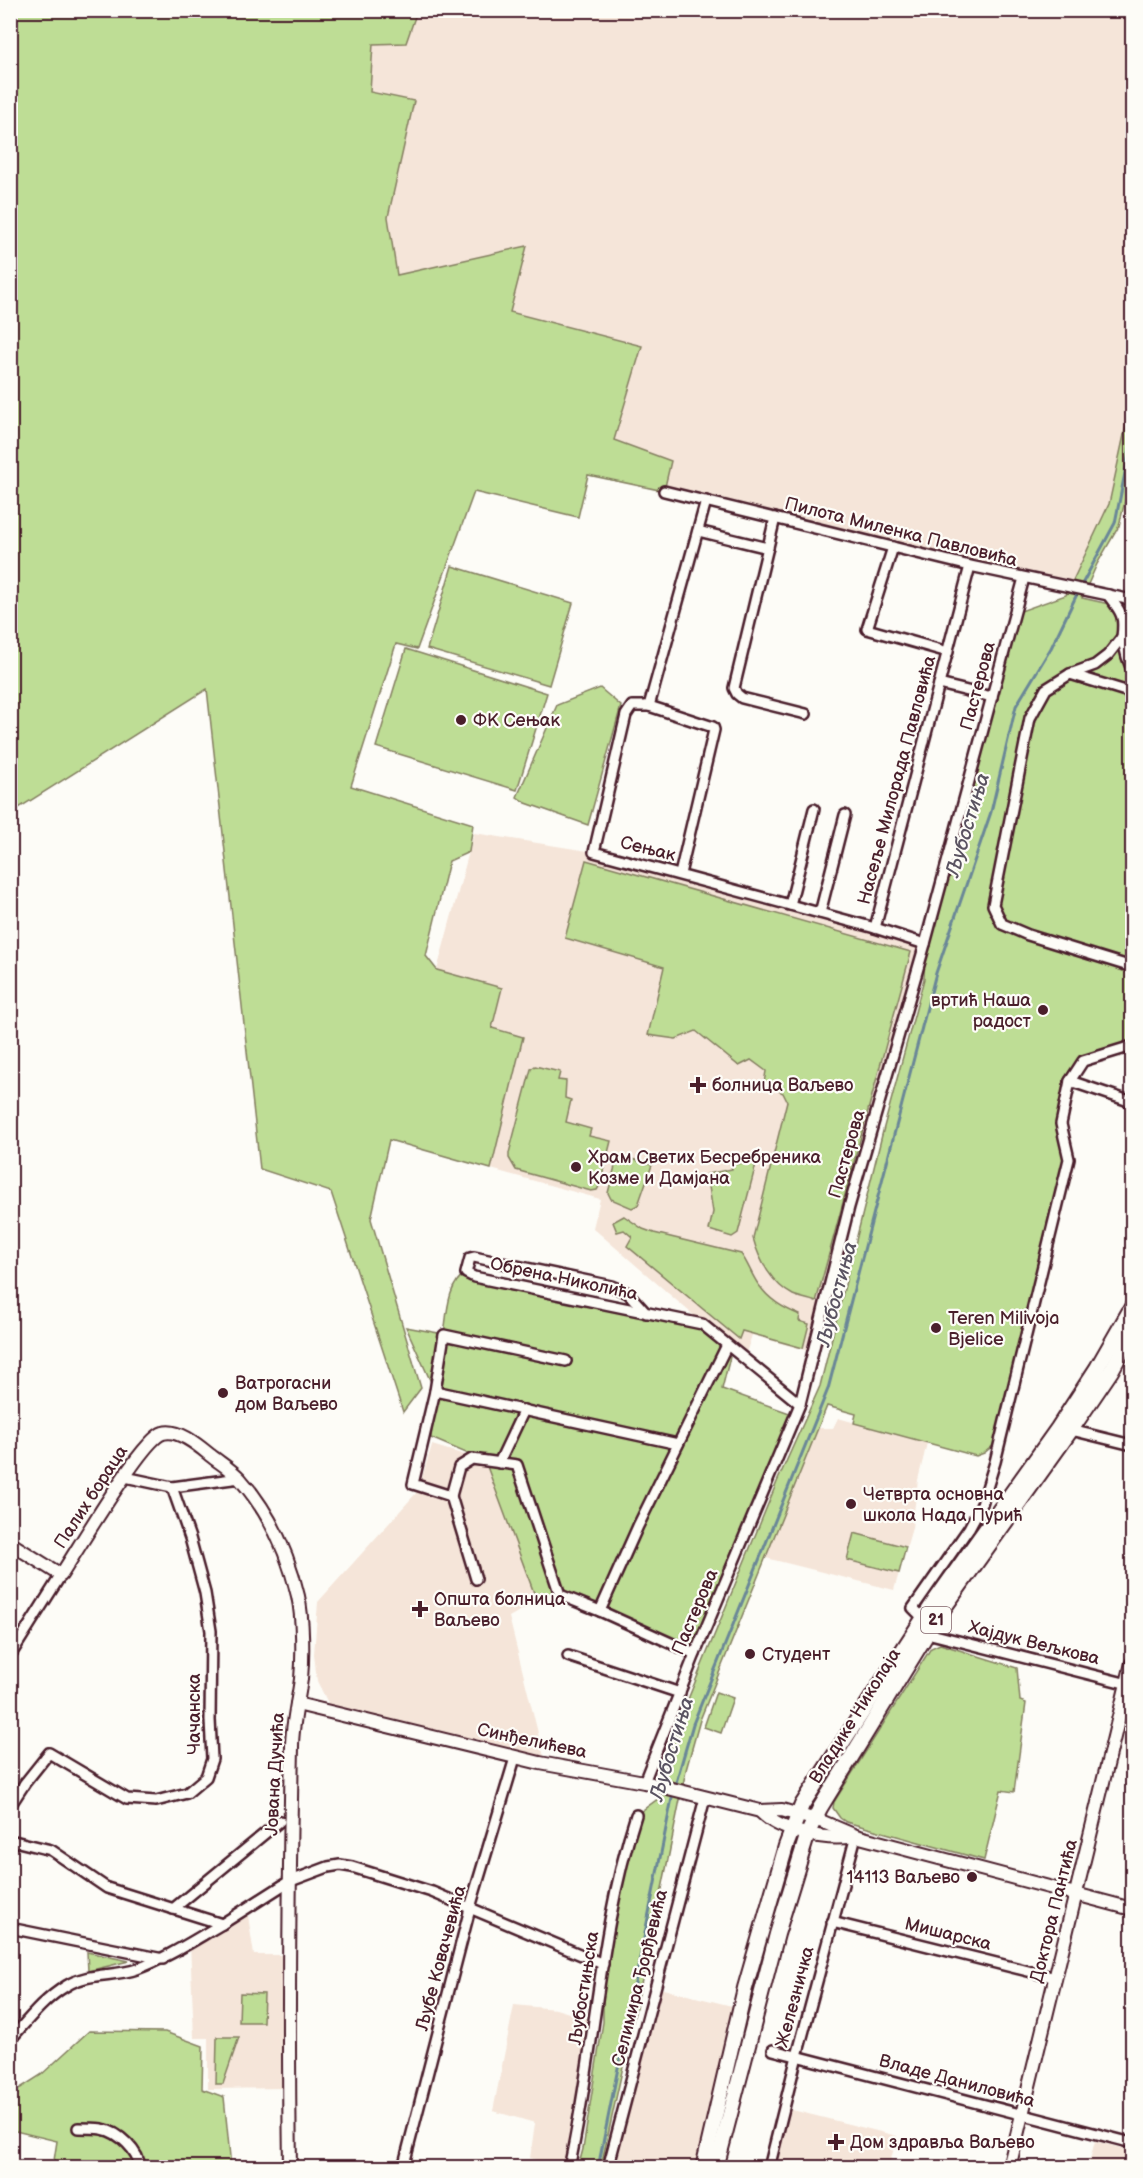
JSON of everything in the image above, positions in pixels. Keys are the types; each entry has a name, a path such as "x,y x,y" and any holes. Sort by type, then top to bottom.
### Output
{"main road":[{"name":"Владике Николаја","path":"791,1829 811,1789 923,1618 1058,1428 1097,1368 1132,1306"},
{"name":"Владике Николаја","path":"716,2168 767,1971 814,1819 927,1633 1071,1430 1111,1371 1132,1333"},
{"name":"21","path":"703,2168 731,2040 768,1902 791,1829"}],"street":[{"name":"Пилота Миленка Павловића","path":"664,491 970,566 1132,600"},
{"path":"649,706 706,501"},
{"path":"775,518 734,688 742,698 806,714"},
{"path":"698,531 768,548"},
{"path":"893,547 867,629 948,652"},
{"name":"Насеље Милорада Павловића","path":"680,874 875,928 970,566"},
{"name":"Пастерова","path":"644,1782 800,1404 849,1207 925,944 1024,578"},
{"path":"1108,595 1124,621 1122,637 1132,670"},
{"path":"1132,620 1108,655 1095,665 1070,674 1046,688 1030,718 993,905 1002,924 1029,935 1132,967"},
{"path":"1070,674 1132,693"},
{"path":"939,684 992,697"},
{"name":"Сењак","path":"632,706 649,706 708,724 714,730 680,874 594,852 626,715 632,706"},
{"path":"790,904 814,809"},
{"path":"820,913 845,815"},
{"path":"875,928 925,944"},
{"path":"923,1618 913,1608 969,1528 982,1504 1014,1390 1069,1159 1061,1124 1070,1081 1083,1061 1132,1046"},
{"path":"1070,1081 1132,1102"},
{"name":"Обрена Николића","path":"646,1313 628,1293 612,1286 474,1257 467,1262 466,1273 468,1275 646,1313 702,1324 800,1404"},
{"path":"451,1496 413,1484 435,1391 444,1335 566,1361"},
{"path":"600,1611 727,1345"},
{"path":"435,1391 678,1444"},
{"path":"499,1462 524,1410"},
{"path":"1071,1430 1132,1445"},
{"name":"Палих бораца","path":"10,1543 61,1575 150,1440 163,1432 175,1433"},
{"name":"Јована Дучића","path":"175,1433 197,1445 240,1478 270,1519 280,1537 298,1598 302,1660 292,1727 288,1882 290,2168"},
{"path":"476,1579 451,1496 459,1467 471,1459 517,1465 560,1595 695,1654"},
{"path":"124,1477 171,1487 240,1478"},
{"name":"Чачанска","path":"10,1806 49,1753 128,1799 156,1801 177,1796 187,1793 206,1778 212,1759 211,1631 205,1593 190,1538 171,1487"},
{"path":"10,1656 61,1575"},
{"name":"Хајдук Вељкова","path":"927,1633 1130,1685"},
{"path":"568,1656 680,1693"},
{"name":"Доктора Пантића","path":"1009,2168 1130,1685 1132,1663"},
{"name":"Синђелићева","path":"297,1704 515,1758 644,1782 760,1811 782,1810 814,1819 856,1836 1132,1909"},
{"name":"Љубе Ковачевића","path":"402,2168 471,1909 515,1758"},
{"name":"Селимира Ђорђевића","path":"608,2168 705,1798"},
{"name":"Синђелићева","path":"760,1811 769,1820 791,1829 826,1838 856,1836"},
{"name":"Љубостињска","path":"569,2168 582,2112 603,1964 620,1869 636,1815"},
{"path":"173,1909 280,1821"},
{"name":"Железничка","path":"770,2168 797,2056 856,1836"},
{"path":"10,1840 51,1850 107,1888 222,1924"},
{"path":"10,2040 40,2007 66,1986 85,1977 134,1970 163,1959 288,1882 328,1867 352,1867 432,1892 603,1964"},
{"name":"Мишарска","path":"832,1922 1056,1978"},
{"path":"10,1928 163,1959"},
{"name":"Владе Даниловића","path":"773,2049 1132,2143"},
{"path":"78,2128 105,2129 127,2143 136,2151 140,2168"}],"shaded area":[{"path":"11,11 1132,11 1132,502 1120,500 1079,590 480,446 11,813"},
{"name":"болница Ваљево","path":"474,833 594,852 925,944 812,1352 752,1335 744,1359 593,1228 600,1199 491,1169 523,1037 492,1028 437,970"},
{"name":"Четврта основна школа Нада Пурић","path":"838,1418 927,1443 918,1480 912,1528 894,1590 766,1558 817,1428 833,1428"},
{"name":"Општа болница Ваљево","path":"432,1445 485,1461 537,1601 509,1617 546,1765 332,1711 317,1681 314,1654 318,1602 418,1491"},
{"path":"247,1909 254,1955 288,1955 288,2088 208,2089 208,2038 194,2038 190,1943"},
{"path":"655,1987 736,2007 701,2167 612,2168"},
{"path":"514,2005 556,2009 595,2021 569,2167 542,2167 544,2163 530,2158 535,2123 493,2111"},
{"name":"Дом здравља Ваљево","path":"784,2108 897,2136 889,2167 769,2168"},
{"path":"1095,2141 1132,2151 1132,2167 1088,2167"}],"green space":[{"path":"11,11 417,11 406,43 373,44 370,92 414,101 388,217 397,275 527,246 510,312 642,346 614,440 671,461 664,491 588,475 578,517 474,492 417,649 396,644 351,786 473,824 469,852 449,861 426,956 437,970 502,988 492,1028 523,1037 491,1169 389,1140 371,1219 421,1388 403,1412 331,1192 260,1169 207,689 11,813"},
{"path":"1132,398 1132,472 1119,526 1097,564 1082,598 1132,609 1132,1046 1083,1061 1070,1081 1061,1124 1069,1159 1000,1440 984,1453 976,1456 854,1423 856,1414 827,1406 700,1720 686,1770 601,2167 578,2168 603,2022 603,1964 636,1815 659,1798 665,1768 684,1709 777,1482 820,1386 884,1127 924,979 925,944 1015,613 1066,595 1109,504"},
{"path":"452,566 573,603 549,685 427,649"},
{"name":"ФК Сењак","path":"406,649 547,693 517,790 376,747"},
{"path":"600,688 621,706 588,825 526,803 517,797 557,705"},
{"path":"586,860 911,952 816,1302 793,1295 779,1285 763,1263 753,1238 787,1101 783,1093 764,1083 766,1071 751,1060 739,1066 696,1031 676,1039 648,1035 664,967 565,938"},
{"path":"535,1066 560,1072 558,1080 566,1081 565,1098 571,1100 566,1122 591,1129 589,1136 611,1141 597,1190 591,1191 516,1170 509,1158 531,1069"},
{"path":"618,1155 652,1165 638,1205 632,1208 611,1199 608,1193"},
{"path":"751,1161 755,1163 755,1168 738,1233 732,1237 709,1230 713,1212 707,1174 732,1169 731,1165"},
{"path":"624,1216 643,1229 654,1233 741,1254 762,1290 782,1306 800,1315 799,1321 809,1324 803,1348 742,1331 739,1339 627,1246 632,1237 624,1230 617,1232 613,1222"},
{"path":"466,1273 702,1324 730,1357 722,1389 795,1415 695,1654 560,1595 537,1601 485,1461 431,1438 435,1391 406,1327 444,1334 451,1292 455,1284"},
{"path":"854,1533 906,1547 899,1573 847,1560"},
{"path":"940,1644 1017,1668 1020,1701 1026,1703 1014,1792 1001,1790 984,1860 846,1822 833,1808 834,1802 931,1648"},
{"name":"Студент","path":"716,1692 733,1698 721,1733 704,1727"},
{"path":"87,1952 129,1961 88,1971"},
{"path":"240,1993 264,1994 263,2022 239,2022"},
{"path":"89,2031 165,2032 203,2046 202,2089 224,2097 231,2167 53,2167 57,2141 11,2130 11,2094 41,2075"},
{"path":"217,2037 239,2037 223,2084 216,2084"}],"waterway":[{"name":"Љубостиња","path":"1081,586 1115,523 1132,438"},
{"name":"Љубостиња","path":"675,1786 693,1724 828,1389 936,973 991,812 1016,706 1051,648 1078,592"},
{"name":"Љубостиња","path":"598,2168 673,1793"}],"place":[{"name":"ФК Сењак","path":"461,720"},
{"name":"вртић Наша радост","path":"1043,1010"},
{"name":"болница Ваљево","path":"698,1085"},
{"name":"Храм Светих Бесребреника Козме и Дамјана","path":"576,1167"},
{"name":"Teren Milivoja Bjelice","path":"936,1328"},
{"name":"Ватрогасни дом Ваљево","path":"223,1393"},
{"name":"Четврта основна школа Нада Пурић","path":"851,1504"},
{"name":"Општа болница Ваљево","path":"420,1609"},
{"name":"Студент","path":"750,1654"},
{"name":"14113 Ваљево","path":"972,1877"},
{"name":"Дом здравља Ваљево","path":"836,2142"}]}
